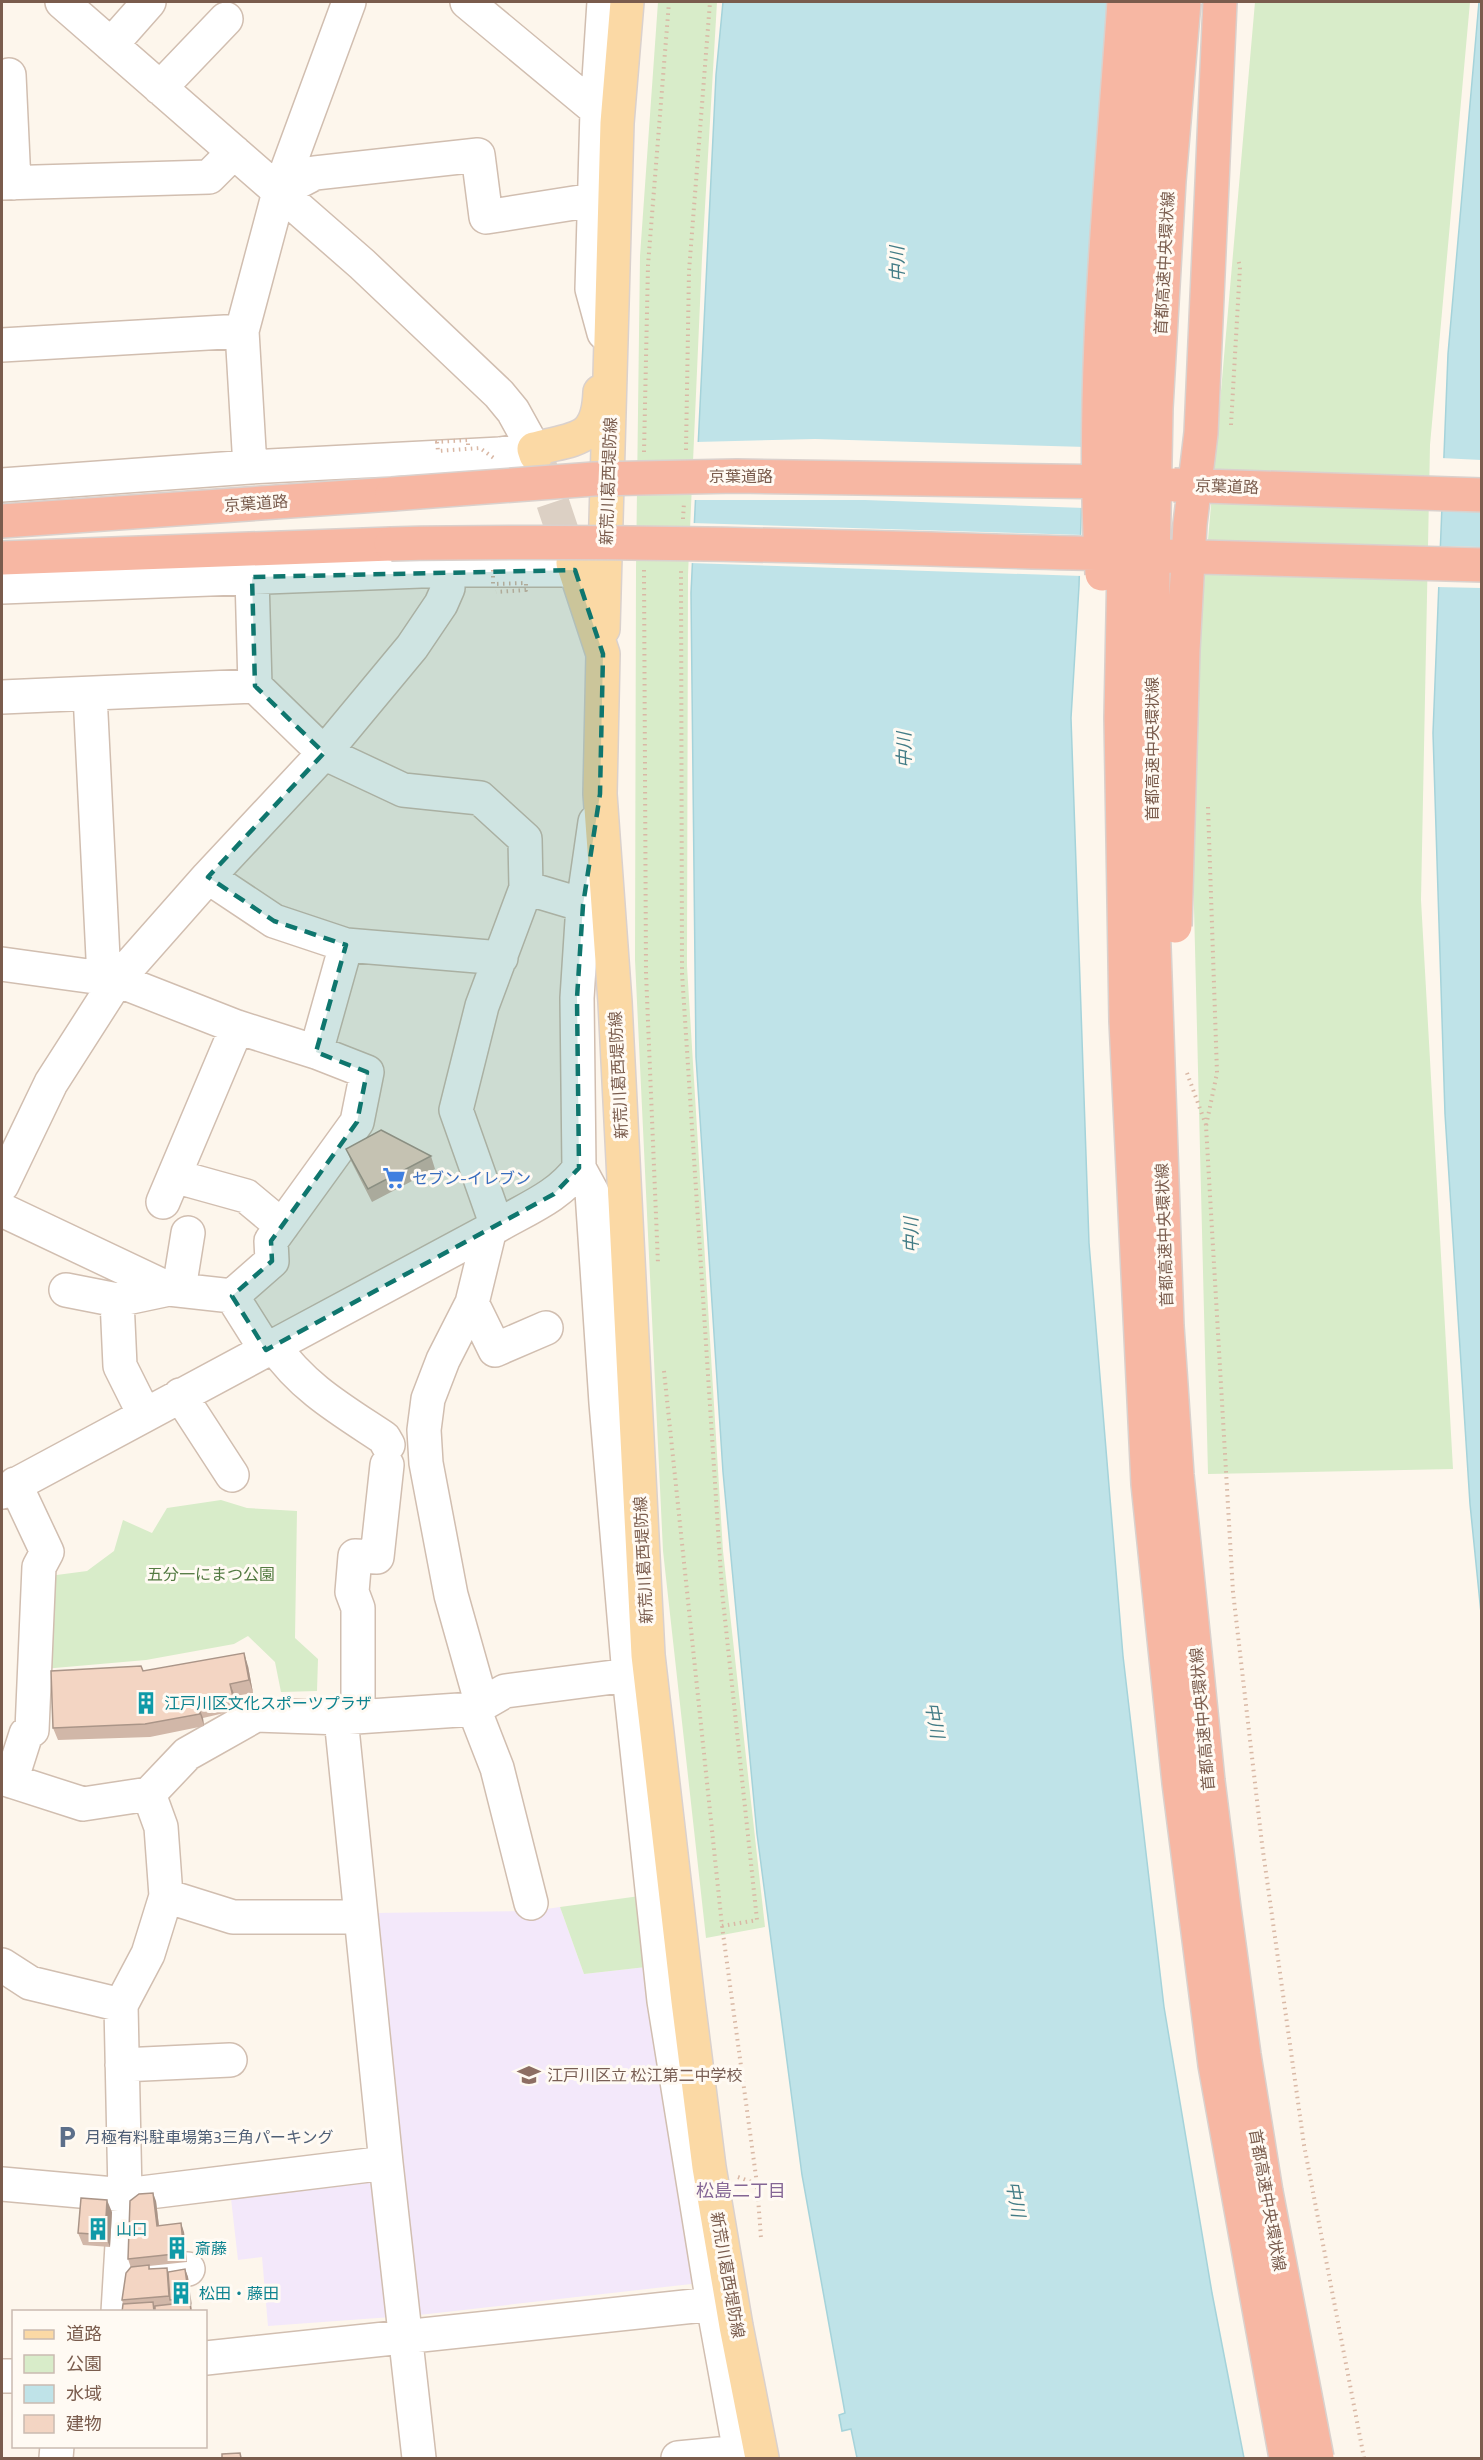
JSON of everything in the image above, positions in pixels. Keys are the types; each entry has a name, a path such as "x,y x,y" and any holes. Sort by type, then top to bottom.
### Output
{"highway":[{"path":"1121,718 1106,640 1098,519 1100,379 1109,209 1125,2"},
{"name":"首都高速中央環状線","path":"1155,2 1140,181 1127,411 1121,718 1126,1021 1148,1484 1179,1783 1213,2053 1286,2458"},
{"name":"首都高速中央環状線","path":"1184,2 1169,181 1156,420 1152,718 1156,1044 1167,1326 1177,1475 1208,1781 1244,2055 1266,2192 1317,2458"},
{"path":"1156,1044 1175,927 1183,650 1190,524 1201,433 1220,2"},
{"name":"京葉道路","path":"2,521 594,479 725,476 865,476 1118,482 1482,495"},
{"path":"2,558 514,541 693,543 1482,565"}],"main road":[{"name":"新荒川葛西堤防線","path":"627,2 617,123 608,321 600,794 615,1002 648,1655 688,2001 701,2168 736,2326 748,2456"},
{"name":"新荒川葛西堤防線","path":"535,452 584,435 596,420 608,321"},
{"name":"新荒川葛西堤防線","path":"574,567 603,654"}],"street":[{"path":"2,485 250,467 535,452 513,411 499,394 362,264 62,2"},
{"path":"111,45 149,2"},
{"path":"250,467 242,331 279,192 349,2"},
{"path":"467,2 597,111"},
{"path":"604,2 593,200 592,289 608,321"},
{"path":"160,88 226,19"},
{"path":"9,75 8,183 209,177 234,152"},
{"path":"279,192 315,172 478,155 486,217 593,200"},
{"path":"2,345 242,331"},
{"path":"2,587 574,567"},
{"path":"2,1185 51,1083 110,979 324,753 412,647 441,604 448,588 447,570"},
{"path":"252,577 255,686 324,753 403,790 480,798 525,839 526,888 482,1006 456,1110 494,1227 472,1303 443,1360 432,1389 424,1430 426,1463 451,1595 478,1707 497,1768 531,1903"},
{"path":"2,697 255,686"},
{"path":"90,694 110,979"},
{"path":"600,794 583,905 577,998 579,1168 592,1192 606,1403 629,1675 664,2001 701,2168 713,2304 748,2456 678,2458"},
{"path":"208,877 274,921 346,945 501,958"},
{"path":"526,888 583,905"},
{"path":"316,1052 346,945"},
{"path":"2,964 110,979 237,1027 316,1052 367,1072 357,1122 271,1242 272,1261 232,1296"},
{"path":"237,1027 168,1189 246,1196 282,1226"},
{"path":"579,1168 570,1181 554,1194 8,1488 47,1552 39,1567 32,1730 26,1734 6,1780 83,1804 149,1794 187,1754 256,1715 350,1717 478,1707 505,1692 629,1675"},
{"path":"2,1210 174,1289 232,1296 270,1348 303,1382 384,1438 387,1455 377,1557 355,1556 352,1592 358,1608 350,1717 361,1917 419,2458"},
{"path":"174,1289 188,1233"},
{"path":"66,1290 117,1300 174,1289"},
{"path":"117,1300 120,1366 144,1414"},
{"path":"472,1303 495,1350 546,1328"},
{"path":"180,1395 232,1475"},
{"path":"118,2310 125,2195 121,2005 148,1954 166,1896 161,1827 149,1794"},
{"path":"166,1896 233,1917 361,1917"},
{"path":"2,1965 30,1983 121,2005"},
{"path":"122,2065 230,2060"},
{"path":"2,2184 125,2195 386,2163"},
{"path":"120,2276 188,2269"},
{"path":"207,2358 406,2339 713,2304"}],"path":[{"path":"644,462 648,265 669,2"},
{"path":"686,460 689,271 710,2"},
{"path":"1229,436 1234,402 1240,267 1238,256"},
{"path":"468,445 468,440 438,442 438,451 480,448 498,460"},
{"path":"683,527 684,493"},
{"path":"682,560 682,973 722,1591 757,1920 722,1926"},
{"path":"493,562 493,584 526,583 526,590 496,592"},
{"path":"644,563 646,972 659,1275"},
{"path":"1208,805 1217,1073 1206,1126 1233,1592 1262,1844 1304,2145 1364,2458"},
{"path":"663,1369 722,1926 757,2184 761,2238"}],"highlighted area":[{"path":"575,570 603,654 600,794 583,905 577,998 579,1168 554,1194 266,1350 232,1296 272,1261 271,1241 357,1122 367,1072 316,1052 346,945 274,921 208,877 324,753 255,686 252,577"}],"shaded area":[{"name":"江戸川区立 松江第二中学校","path":"560,1907 584,1974 655,1966 700,2283 419,2315 268,2326 262,2257 238,2260 230,2190 369,2176 372,1913 532,1911"}],"green space":[{"path":"658,2 717,2 702,258 688,575 687,966 723,1551 765,1927 706,1938 663,1551 635,960 640,256"},
{"path":"1255,2 1470,2 1430,445 1421,900 1453,1469 1208,1474 1190,746"},
{"name":"五分一にまつ公園","path":"221,1500 247,1508 297,1511 295,1638 318,1659 317,1691 281,1692 275,1662 248,1636 234,1644 146,1660 43,1669 49,1576 87,1571 114,1551 123,1520 152,1533 167,1508"},
{"path":"647,1895 655,1966 584,1974 560,1907"}],"water":[{"name":"中川","path":"723,2 1109,2 1085,390 1079,586 1071,718 1089,1243 1123,1656 1164,2007 1212,2293 1244,2458 857,2458 851,2429 842,2431 839,2415 845,2413 802,2175 757,1834 723,1472 696,1057 691,593 716,75"},
{"path":"1479,2 1481,2 1481,1613 1470,1504 1445,1114 1433,733 1448,354"}],"pier":[{"path":"815,439 1086,447 1084,508 865,500 693,500 696,442"},
{"path":"1441,458 1481,460 1481,512 1439,511"},
{"path":"692,523 1083,535 1082,576 690,563"},
{"path":"1438,546 1481,547 1481,588 1436,587"}],"building":[{"path":"381,1130 431,1156 368,1189 346,1149"},
{"name":"江戸川区文化スポーツプラザ","path":"244,1653 249,1680 230,1684 233,1697 198,1705 200,1714 145,1724 53,1728 51,1671 141,1666 143,1671"},
{"path":"153,2193 157,2226 181,2223 184,2253 128,2259 130,2201 139,2194"},
{"path":"81,2198 107,2200 105,2235 78,2233"},
{"path":"149,2265 149,2269 167,2268 169,2296 122,2300 126,2273 131,2267"},
{"path":"185,2269 189,2298 170,2300 168,2272"},
{"path":"153,2302 154,2310 122,2310 123,2304"},
{"path":"190,2302 191,2310 155,2310 155,2306"},
{"path":"240,2453 241,2458 222,2458 222,2454"}],"tunnel":[{"path":"537,456 573,563"}],"place":[{"name":"セブン-イレブン","path":"394,1178"},
{"name":"江戸川区文化スポーツプラザ","path":"146,1703"},
{"name":"江戸川区立 松江第二中学校","path":"529,2075"},
{"name":"月極有料駐車場第3三角パーキング","path":"67,2137"},
{"name":"山口","path":"98,2229"},
{"name":"斎藤","path":"177,2248"},
{"name":"松田・藤田","path":"181,2293"}],"district":[{"name":"松島二丁目","path":"741,2190"}]}
